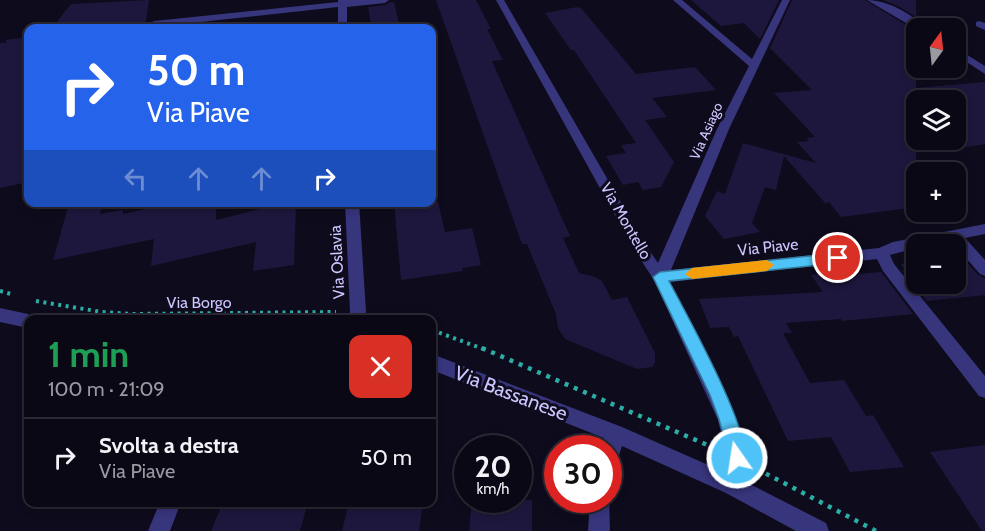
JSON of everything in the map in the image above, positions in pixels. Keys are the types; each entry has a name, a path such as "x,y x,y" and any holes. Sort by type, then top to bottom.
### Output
{"street":[{"path":"154,24 342,2 385,0"},
{"name":"Via Montello","path":"500,0 640,248 660,277 728,419 737,458 733,486"},
{"path":"677,0 754,65"},
{"name":"Via Asiago","path":"660,277 723,129 786,0"},
{"path":"871,0 906,18"},
{"path":"342,2 343,24"},
{"path":"966,58 985,71"},
{"name":"Via Oslavia","path":"352,207 356,315"},
{"name":"Via Piave","path":"959,234 985,229"},
{"name":"Via Piave","path":"660,277 882,253 892,247 906,244"},
{"path":"966,249 985,270"},
{"path":"882,253 888,267 985,390"},
{"path":"0,315 24,320"},
{"name":"Via Bassanese","path":"436,364 615,433 733,486 818,531"},
{"path":"159,531 169,507"},
{"path":"599,531 600,513"}],"path":[{"path":"0,291 20,297"},
{"name":"Via Borgo","path":"30,300 82,309 134,314 245,315"}],"building":[{"path":"149,0 146,24 55,24 71,4"},
{"path":"436,0 476,0 491,29 487,29 503,60 492,61 570,236 563,238 579,273 602,281 612,300 627,297 655,353 655,363 652,367 637,369 565,339 558,328 556,314 527,244 522,244"},
{"path":"691,0 779,0 760,39 744,23 721,26"},
{"path":"792,0 865,0 906,25 906,78 916,78 916,88 985,82 985,144 966,147 966,90 906,90 906,150 916,150 916,162 906,162 906,208 841,217 829,202 825,203 784,156 776,190 765,187 752,223 760,232 724,239 705,216 717,191 725,194 743,143 816,163 797,142 809,141 806,138 815,137 774,93 812,90 770,48"},
{"path":"883,0 916,0 916,17 900,7"},
{"path":"394,2 399,24 371,24 368,7"},
{"path":"581,8 636,74 695,67 716,90 652,98 667,117 645,120 674,162 661,187 643,190 638,182 623,185 606,156 626,153 621,145 636,143 574,50 571,50 545,13"},
{"path":"24,38 24,183 0,188 0,43 6,43 6,40"},
{"path":"436,202 438,202 445,232 472,228 481,265 462,268 463,271 401,280 394,207 436,207"},
{"path":"68,207 102,207 100,214 123,210 123,214 156,207 216,207 216,220 260,209 260,207 296,207 294,265 253,271 256,242 151,266 154,239 53,260"},
{"path":"966,261 978,275 985,278 985,295 927,301 921,294 966,294"},
{"path":"906,263 906,275 902,270 905,270 901,264"},
{"path":"845,271 848,275 881,272 913,314 842,321 841,319 786,323 792,333 783,333 810,383 844,380 866,416 873,415 904,467 850,472 831,437 788,441 738,336 734,337 729,327 710,328 699,299 823,292 811,275"},
{"path":"985,445 985,531 982,531 930,452"},
{"path":"221,507 307,507 300,531 211,531"},
{"path":"348,507 422,507 419,531 342,531"},
{"path":"471,513 532,513 532,531 469,531"}],"slow traffic":[{"path":"692,274 767,265"}],"route":[{"path":"737,458 728,419 717,393 660,277 838,258"}]}
